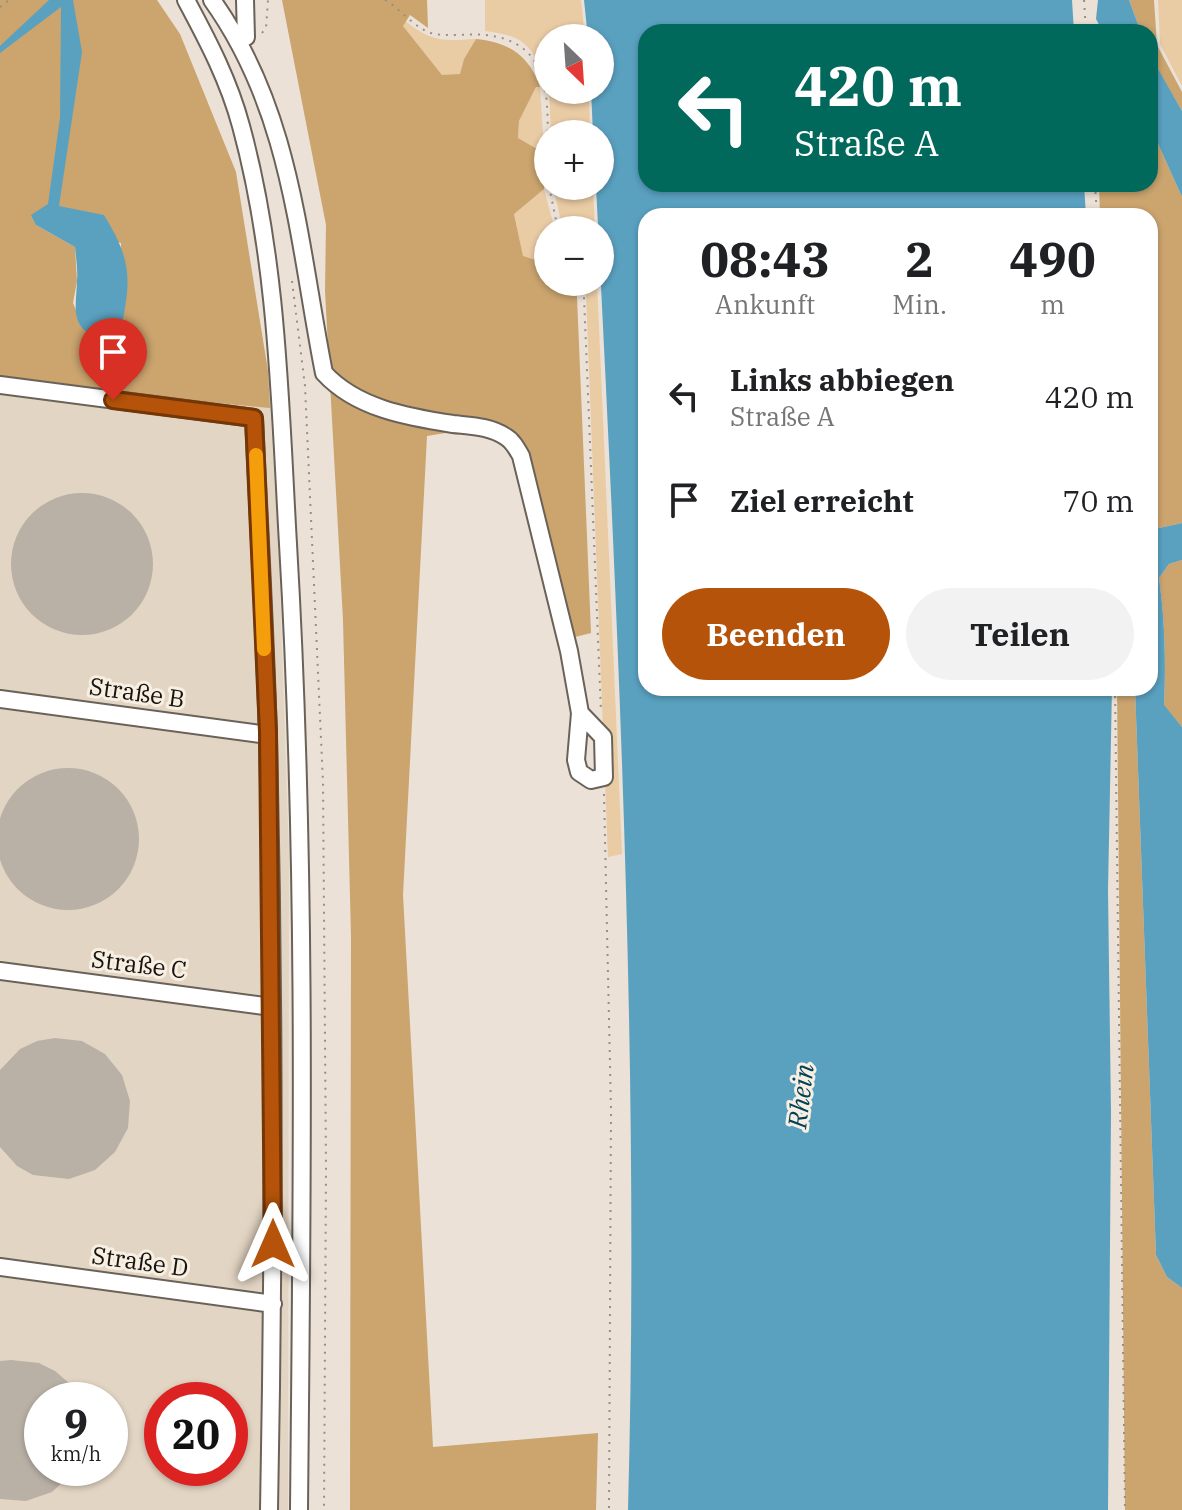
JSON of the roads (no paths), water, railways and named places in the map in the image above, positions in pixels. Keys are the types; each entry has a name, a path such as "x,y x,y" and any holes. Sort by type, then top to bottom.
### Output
{"street":[{"path":"186,0 220,68 241,124 263,236 278,378 293,630 298,787 299,1510"},
{"path":"212,0 242,39 281,140 324,373 338,388 354,398 419,419 491,429 509,439 521,456 569,651 580,713 576,760 579,772 591,780 604,777 603,737 580,713"},
{"path":"242,39 245,0"},
{"path":"0,385 254,418 268,735 272,1007 273,1304 269,1510"},
{"name":"Straße B","path":"0,699 268,735"},
{"name":"Straße C","path":"0,971 272,1007"},
{"name":"Straße D","path":"0,1267 273,1304"}],"water":[{"path":"49,0 73,0 82,52 59,206 104,215 125,259 126,300 120,334 102,341 91,336 79,324 75,247 36,225 31,215 48,204 60,118 61,7 0,53 0,46"},
{"name":"Rhein","path":"584,0 1072,0 1074,24 638,24 638,192 1084,192 1086,208 638,208 638,696 1112,696 1108,890 1111,1113 1108,1510 628,1510 631,1345 629,1013 619,681 601,296 614,296 614,216 597,216 597,200 614,200 614,120 592,120 592,104 614,104 614,24 587,24"},
{"path":"1098,0 1129,0 1138,24 1099,24 1096,19"},
{"path":"1158,69 1182,111 1182,197 1158,144"},
{"path":"1182,523 1182,560 1169,564 1159,578 1163,610 1164,705 1182,727 1182,1288 1167,1277 1156,1255 1135,696 1158,696 1158,528"}]}
